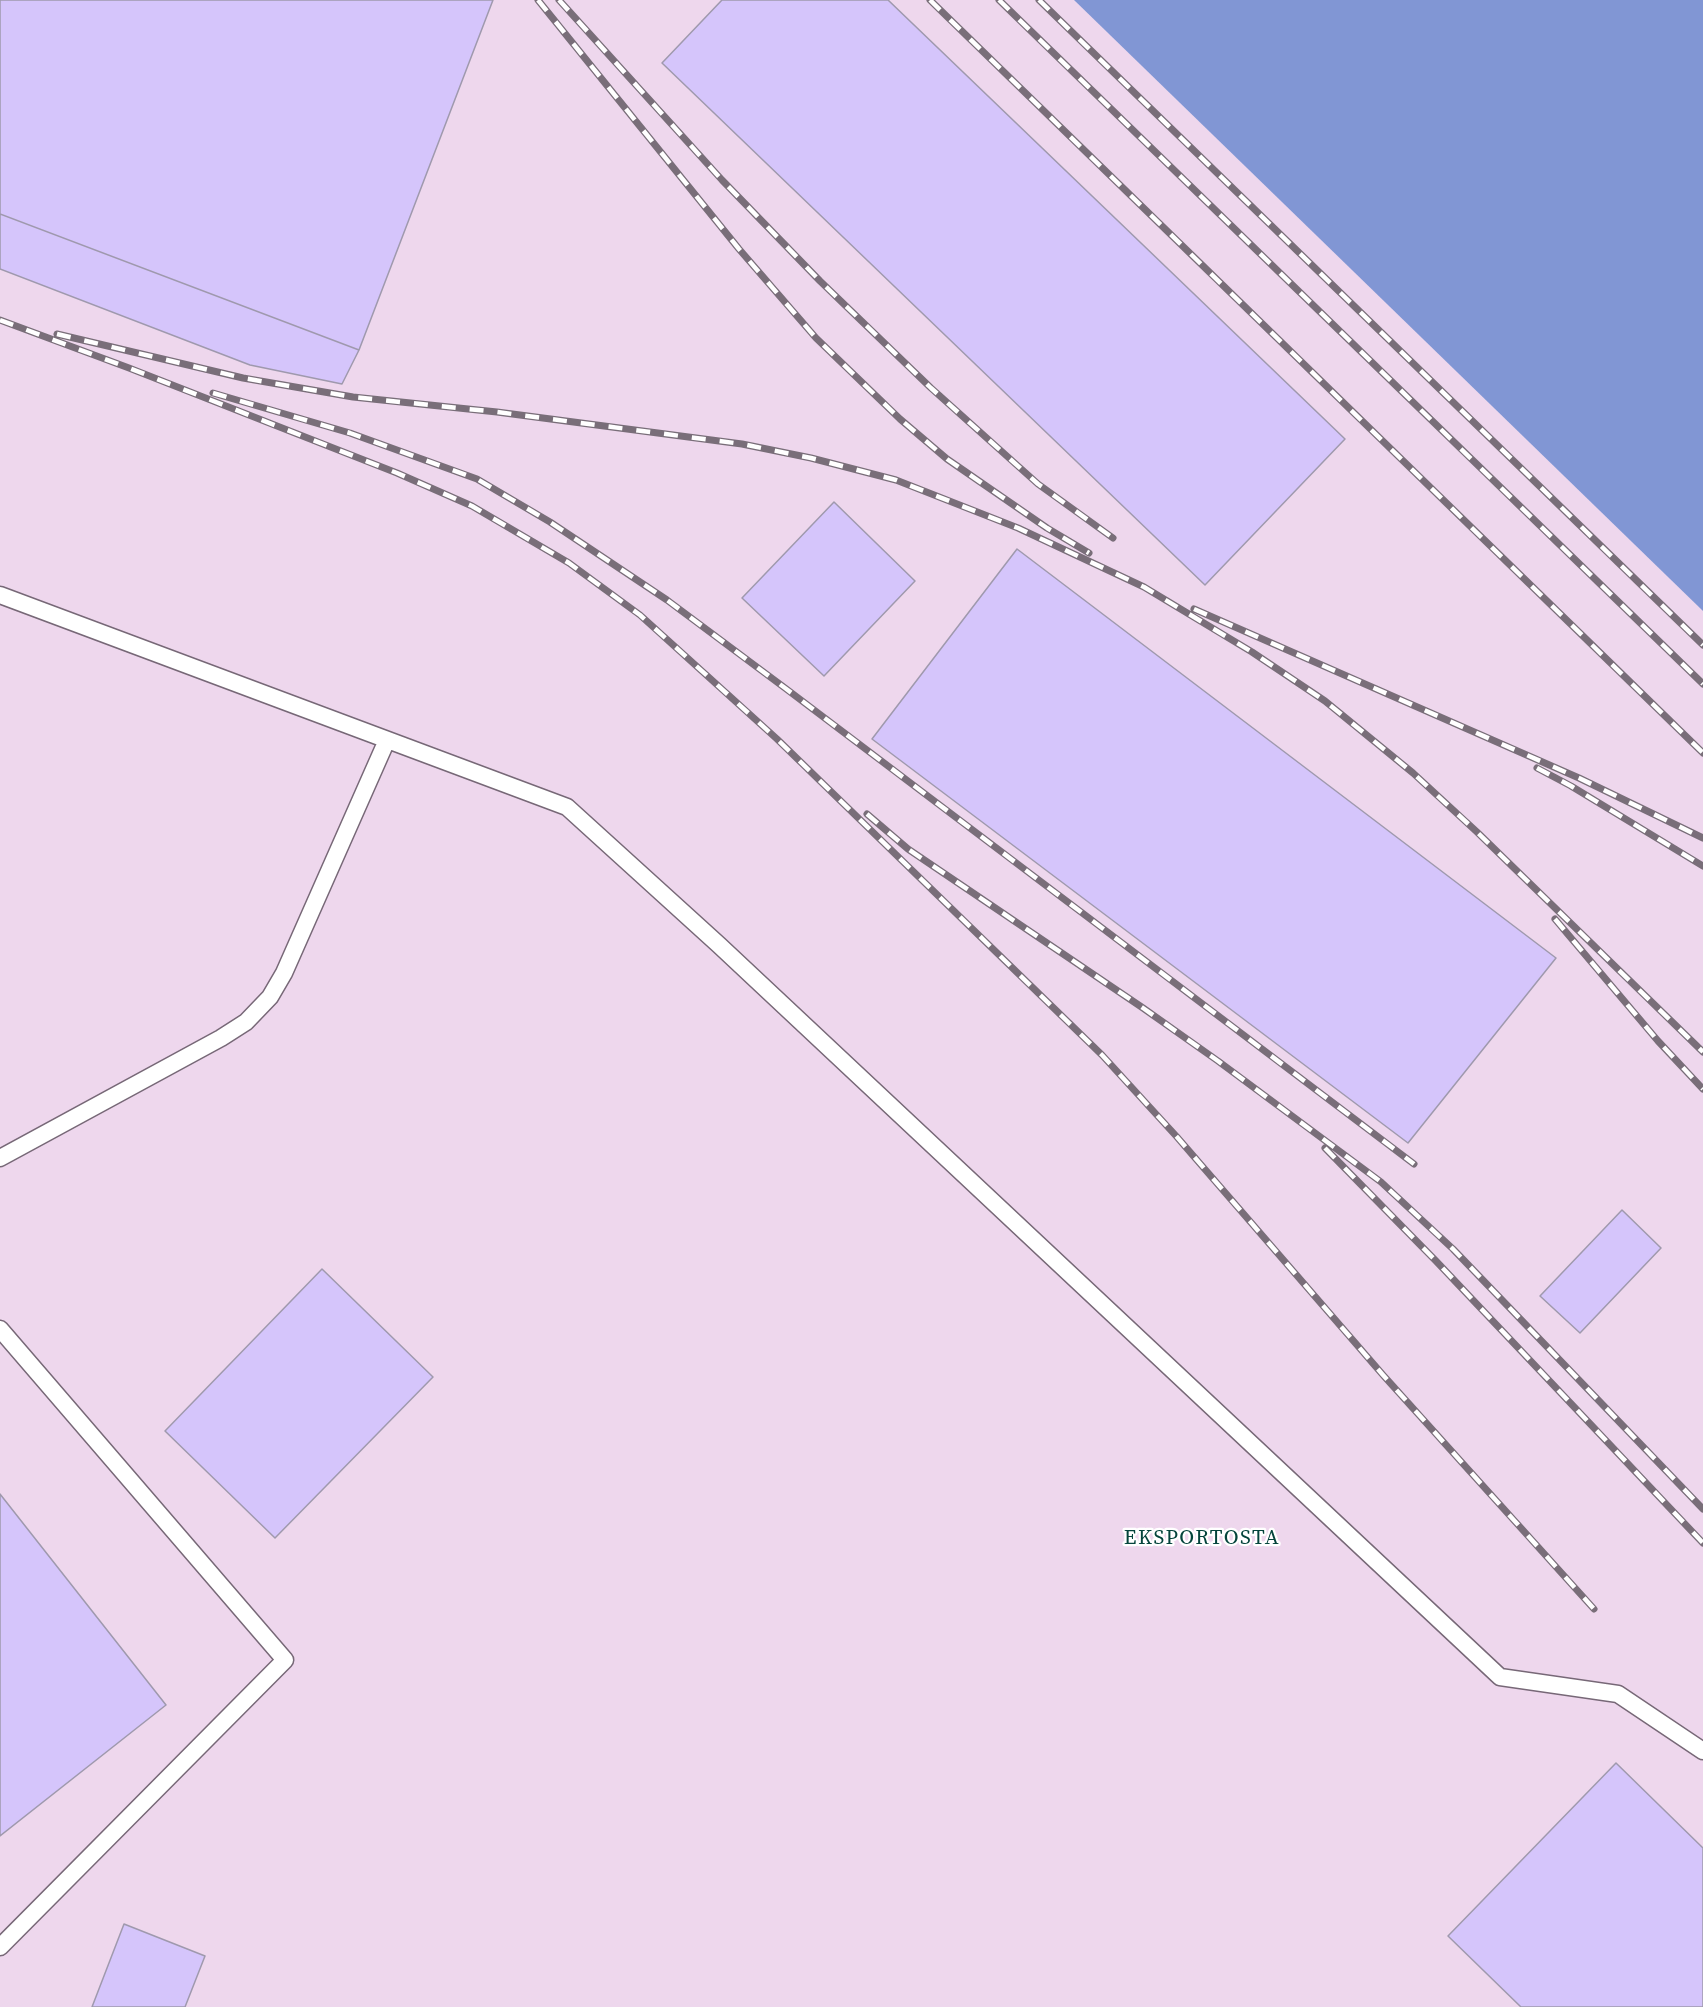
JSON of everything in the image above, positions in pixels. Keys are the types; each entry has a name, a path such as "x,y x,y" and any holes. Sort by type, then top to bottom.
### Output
{"lane":[{"path":"0,595 567,807 728,954 1500,1677 1618,1694 1703,1751"},
{"path":"0,1158 221,1038 246,1022 270,997 284,973 387,740"},
{"path":"0,1329 285,1660 0,1947"}],"shaded area":[{"path":"0,0 1074,0 1703,611 1703,2007 0,2007"}],"water":[{"path":"1074,0 1703,0 1703,611"}],"building":[{"path":"0,0 493,0 359,350 0,214"},
{"path":"722,0 888,0 1345,439 1205,585 662,63"},
{"path":"0,214 359,350 342,384 250,365 0,269"},
{"path":"834,502 915,581 824,676 742,598"},
{"path":"1017,549 1556,958 1408,1143 872,739"},
{"path":"1622,1210 1661,1248 1580,1333 1540,1296"},
{"path":"322,1269 433,1377 275,1538 165,1431"},
{"path":"0,1494 166,1705 0,1836"},
{"path":"1616,1763 1703,1848 1703,2007 1521,2007 1448,1936"},
{"path":"124,1924 205,1956 185,2007 92,2007"}],"railway":[{"path":"538,0 739,249 816,338 900,419 947,459 1047,528 1089,553"},
{"path":"559,0 722,180 820,281 931,388 1038,484 1113,538"},
{"path":"930,0 1703,753"},
{"path":"999,0 1703,684"},
{"path":"1039,0 1703,645"},
{"path":"0,320 397,473 472,506 569,563 640,615 777,739 1102,1055 1177,1137 1383,1375 1594,1609"},
{"path":"57,334 243,378 353,397 497,412 742,444 811,458 896,480 1018,528 1144,587 1252,652 1325,701 1413,773 1477,832 1703,1052"},
{"path":"213,393 350,433 477,479 550,522 667,600 1414,1164"},
{"path":"1194,609 1579,778 1703,838"},
{"path":"1537,768 1703,866"},
{"path":"867,814 908,849 1143,1008 1381,1182 1453,1249 1703,1509"},
{"path":"1555,919 1658,1041 1703,1089"},
{"path":"1325,1148 1436,1261 1703,1543"}],"district":[{"name":"EKSPORTOSTA","path":"1202,1539"}]}
